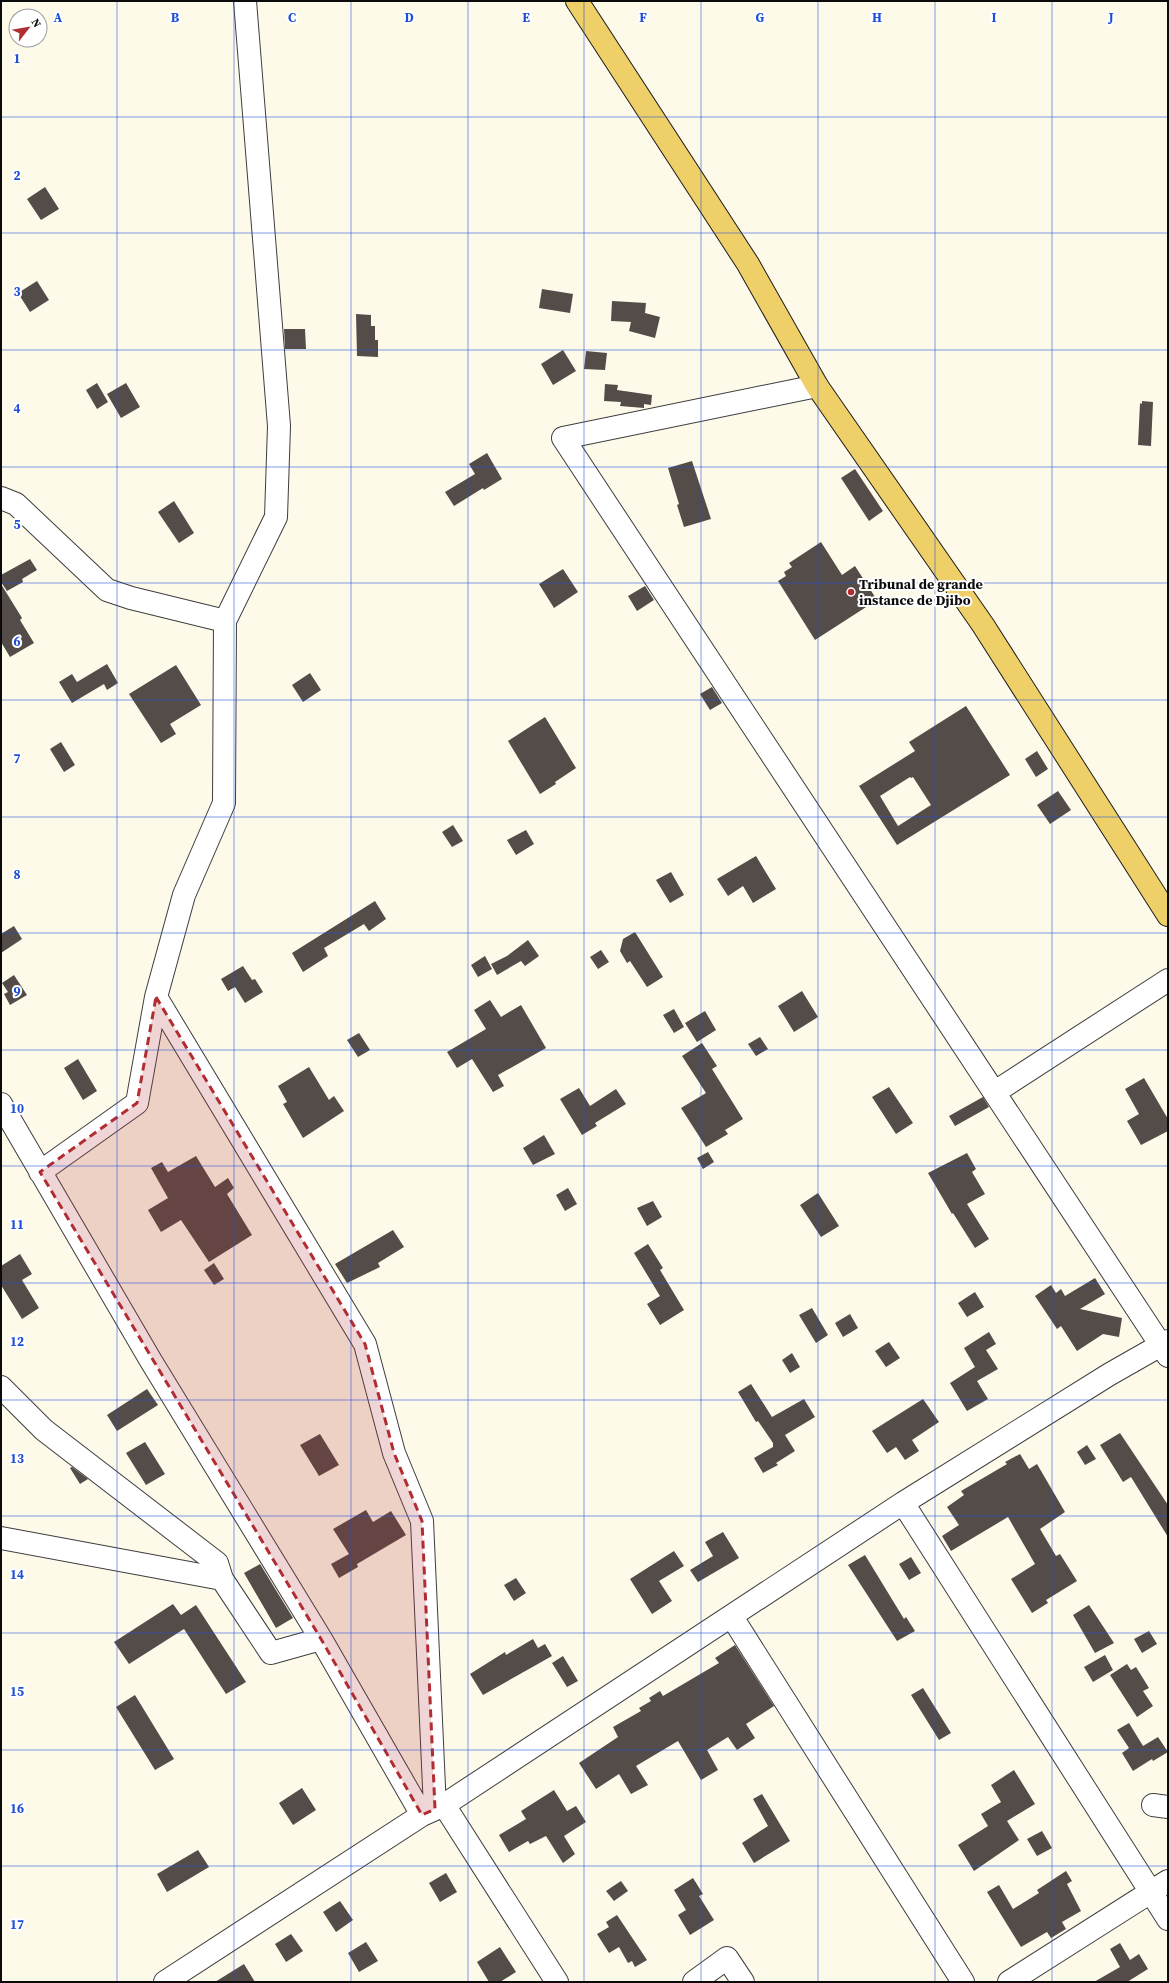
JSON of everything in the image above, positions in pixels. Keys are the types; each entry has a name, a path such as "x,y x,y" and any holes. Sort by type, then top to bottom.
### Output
{"main road":[{"path":"577,1 748,264 817,386 983,625 1168,915"}],"street":[{"path":"40,1172 137,1103 156,997 184,895 224,803 225,621 276,517 280,426 245,1"},
{"path":"165,1982 732,1617 903,1502 1110,1374 1166,1347 995,1092 563,438 817,386"},
{"path":"1,498 16,504 107,590 131,598 225,621"},
{"path":"995,1092 1168,980"},
{"path":"156,997 365,1344 394,1453 422,1521 434,1810"},
{"path":"1,1104 151,1361 321,1639 434,1810 557,1982"},
{"path":"1,1387 44,1430 217,1563 222,1579 271,1653 321,1639"},
{"path":"903,1502 1159,1886 1168,1919"},
{"path":"1,1538 222,1579"},
{"path":"732,1617 963,1982"},
{"path":"1009,1982 1159,1886"},
{"path":"694,1982 727,1958 743,1982"}],"highlighted area":[{"path":"156,997 365,1344 394,1453 422,1521 435,1809 422,1815 321,1639 40,1172 137,1103"}],"building":[{"path":"45,187 59,209 41,220 27,199"},
{"path":"37,281 49,300 30,312 18,293"},
{"path":"542,289 573,294 570,313 539,308"},
{"path":"612,301 646,303 645,313 660,317 655,338 629,331 631,322 611,321"},
{"path":"356,314 371,315 371,326 375,326 375,340 378,340 378,357 357,356"},
{"path":"284,329 305,329 306,349 285,349"},
{"path":"563,350 576,371 553,385 541,364"},
{"path":"586,351 607,353 605,370 584,369"},
{"path":"97,383 108,402 97,409 86,390"},
{"path":"126,383 140,407 121,418 107,394"},
{"path":"605,384 618,385 617,390 652,395 651,405 644,404 644,408 620,406 621,402 604,401"},
{"path":"1142,401 1153,402 1151,446 1138,445 1140,403 1142,404"},
{"path":"487,453 502,479 484,490 483,488 454,506 445,492 475,474 469,464"},
{"path":"692,461 711,519 684,527 668,468"},
{"path":"855,469 883,511 869,521 841,478"},
{"path":"174,501 194,533 179,543 158,512"},
{"name":"Tribunal de grande instance de Djibo","path":"821,542 842,575 855,566 877,600 815,640 778,581 786,576 784,572 792,567 789,563"},
{"path":"30,559 37,570 22,579 23,582 7,591 1,582 1,575"},
{"path":"563,569 578,592 554,608 539,584"},
{"path":"1,584 22,618 20,620 34,643 10,657 1,642"},
{"path":"645,586 654,600 637,611 628,596"},
{"path":"107,664 118,683 107,690 104,684 72,703 59,682 72,674 77,682"},
{"path":"176,665 201,705 170,724 176,734 161,743 129,694"},
{"path":"310,673 321,690 303,702 292,685"},
{"path":"712,687 722,703 710,710 700,694"},
{"path":"966,706 1010,775 897,845 859,786 915,751 909,742","holes":["910,777 913,777 931,805 898,826 880,796"]},
{"path":"545,717 576,768 555,782 556,784 540,794 508,741"},
{"path":"61,742 75,765 64,772 50,749"},
{"path":"1037,751 1048,769 1036,777 1025,759"},
{"path":"1058,791 1071,810 1050,824 1037,805"},
{"path":"453,825 463,841 452,847 442,832"},
{"path":"526,830 534,844 516,855 507,840"},
{"path":"756,856 776,889 753,903 743,886 728,896 717,879"},
{"path":"671,872 684,895 670,903 656,880"},
{"path":"375,901 386,919 369,931 364,924 324,948 328,956 303,972 292,953"},
{"path":"14,926 22,939 1,953 1,934"},
{"path":"635,932 663,977 647,987 630,961 627,963 620,951 623,939"},
{"path":"528,940 539,956 525,966 521,961 497,975 491,964 507,956"},
{"path":"601,950 609,962 598,969 590,957"},
{"path":"485,956 492,969 478,977 471,965"},
{"path":"243,966 252,980 255,979 263,992 245,1003 235,987 228,991 221,979"},
{"path":"14,975 27,995 10,1005 4,994 8,992 2,983"},
{"path":"802,991 818,1017 794,1032 778,1006"},
{"path":"490,1000 501,1017 521,1005 546,1048 498,1075 504,1086 493,1092 472,1059 457,1068 447,1052 486,1029 474,1010"},
{"path":"674,1009 684,1027 674,1033 663,1015"},
{"path":"705,1011 716,1030 697,1042 685,1023"},
{"path":"359,1033 370,1050 358,1057 347,1040"},
{"path":"760,1037 768,1049 756,1056 748,1044"},
{"path":"702,1043 717,1066 712,1069 743,1119 725,1130 728,1134 706,1147 681,1108 706,1093 682,1056"},
{"path":"78,1059 97,1091 83,1100 64,1068"},
{"path":"309,1067 329,1100 334,1096 344,1111 303,1138 283,1104 287,1102 278,1086"},
{"path":"1144,1078 1168,1119 1168,1131 1141,1145 1127,1121 1139,1114 1125,1089"},
{"path":"889,1087 913,1123 896,1134 872,1097"},
{"path":"579,1088 590,1106 616,1089 626,1104 595,1123 597,1126 582,1135 560,1099"},
{"path":"983,1097 989,1107 955,1126 949,1116"},
{"path":"544,1135 555,1154 533,1165 523,1148"},
{"path":"708,1152 714,1162 703,1169 697,1158"},
{"path":"967,1153 976,1169 972,1172 985,1194 967,1204 989,1239 975,1248 953,1213 952,1214 928,1173"},
{"path":"196,1156 215,1187 228,1178 234,1188 227,1194 252,1235 209,1262 181,1220 161,1232 148,1210 168,1198 151,1168 162,1162 168,1172"},
{"path":"568,1188 577,1204 565,1211 556,1195"},
{"path":"818,1193 839,1226 821,1237 800,1205"},
{"path":"653,1201 662,1217 647,1226 637,1208"},
{"path":"393,1230 404,1247 378,1263 380,1267 347,1283 335,1264"},
{"path":"648,1244 663,1268 660,1270 684,1310 660,1325 647,1304 660,1296 634,1253"},
{"path":"20,1254 32,1274 22,1280 39,1308 22,1319 1,1285 1,1266"},
{"path":"214,1263 224,1279 214,1285 204,1270"},
{"path":"1095,1278 1105,1294 1080,1309 1122,1318 1119,1337 1103,1334 1077,1351 1061,1326 1057,1329 1035,1296 1051,1285 1056,1293 1061,1289 1065,1296"},
{"path":"975,1292 984,1307 967,1317 958,1303"},
{"path":"812,1308 828,1335 816,1343 799,1315"},
{"path":"850,1314 858,1328 843,1337 835,1323"},
{"path":"989,1332 996,1344 986,1350 998,1369 977,1381 988,1399 967,1411 950,1383 975,1367 964,1348"},
{"path":"889,1342 900,1358 886,1367 875,1351"},
{"path":"792,1353 800,1367 790,1373 782,1360"},
{"path":"751,1384 772,1417 804,1399 815,1417 785,1435 795,1451 776,1463 778,1465 763,1473 754,1458 773,1447 773,1443 758,1421 756,1422 738,1392"},
{"path":"147,1389 158,1405 117,1431 107,1415"},
{"path":"923,1399 939,1422 912,1440 919,1451 905,1460 896,1447 887,1453 872,1431"},
{"path":"1120,1433 1168,1505 1168,1537 1131,1477 1123,1482 1100,1445"},
{"path":"320,1434 339,1465 319,1476 300,1445"},
{"path":"145,1442 165,1474 146,1485 126,1453"},
{"path":"1087,1445 1096,1459 1085,1465 1077,1452"},
{"path":"1020,1454 1029,1469 1037,1464 1065,1512 1040,1529 1056,1556 1060,1554 1077,1581 1046,1600 1048,1603 1032,1613 1011,1579 1035,1564 1008,1517 951,1551 942,1536 959,1525 947,1507 964,1495 961,1491 1007,1464 1005,1462"},
{"path":"72,1467 88,1479 80,1484 70,1468"},
{"path":"366,1510 373,1522 391,1511 406,1535 357,1564 358,1567 339,1578 331,1564 349,1554 333,1529"},
{"path":"723,1532 739,1558 698,1582 690,1570 713,1556 705,1542"},
{"path":"674,1551 684,1566 659,1581 672,1601 652,1614 630,1579"},
{"path":"865,1555 904,1619 906,1617 915,1631 897,1641 848,1565"},
{"path":"911,1557 921,1573 909,1580 899,1564"},
{"path":"260,1564 293,1618 276,1628 244,1573"},
{"path":"516,1578 526,1593 514,1601 504,1585"},
{"path":"173,1604 181,1615 196,1605 246,1682 226,1694 184,1629 129,1664 114,1642"},
{"path":"1089,1605 1114,1643 1095,1653 1073,1615"},
{"path":"1149,1631 1157,1644 1142,1653 1134,1639"},
{"path":"533,1639 538,1648 545,1644 552,1656 483,1695 470,1674 505,1652 506,1655"},
{"path":"735,1645 774,1706 746,1724 755,1738 737,1750 728,1737 707,1750 718,1770 701,1780 678,1741 636,1766 648,1785 631,1794 619,1774 596,1789 579,1763 618,1737 613,1727 641,1711 639,1708 651,1701 649,1698 660,1691 663,1696 719,1663 715,1658"},
{"path":"1105,1655 1113,1670 1093,1682 1084,1667"},
{"path":"563,1656 578,1681 567,1687 552,1663"},
{"path":"1127,1664 1131,1670 1136,1667 1149,1688 1143,1691 1153,1706 1137,1717 1110,1675"},
{"path":"923,1688 951,1733 939,1740 911,1695"},
{"path":"135,1695 174,1759 155,1770 116,1707"},
{"path":"1129,1723 1143,1746 1158,1737 1168,1752 1153,1761 1152,1759 1133,1771 1122,1753 1129,1748 1117,1730"},
{"path":"1014,1770 1035,1804 1007,1821 1019,1840 974,1871 958,1845 988,1826 981,1814 1001,1802 991,1785"},
{"path":"302,1788 316,1810 293,1825 279,1803"},
{"path":"554,1790 567,1811 576,1806 586,1822 564,1836 575,1854 563,1863 546,1836 530,1844 528,1841 509,1852 499,1835 526,1819 521,1811"},
{"path":"762,1794 790,1841 754,1863 742,1843 768,1826 753,1799"},
{"path":"1042,1831 1052,1848 1037,1856 1027,1839"},
{"path":"198,1850 209,1867 167,1892 157,1874"},
{"path":"1066,1871 1072,1881 1067,1884 1081,1911 1062,1922 1066,1929 1051,1938 1047,1932 1021,1947 987,1892 999,1885 1013,1909 1039,1893 1037,1890"},
{"path":"446,1873 457,1892 440,1902 429,1883"},
{"path":"693,1878 703,1894 699,1896 714,1920 690,1935 678,1915 686,1910 674,1890"},
{"path":"621,1881 628,1891 614,1901 606,1891"},
{"path":"340,1901 353,1920 336,1932 323,1912"},
{"path":"617,1915 647,1960 635,1967 632,1961 628,1963 619,1947 609,1953 597,1934 609,1927 606,1922"},
{"path":"291,1934 303,1951 286,1962 275,1944"},
{"path":"366,1942 378,1961 359,1972 348,1953"},
{"path":"1120,1943 1130,1960 1139,1954 1148,1969 1127,1982 1094,1982 1120,1967 1110,1949"},
{"path":"500,1947 516,1972 500,1982 489,1982 477,1962"},
{"path":"244,1964 255,1982 215,1982"}],"place":[{"name":"Tribunal de grande instance de Djibo","path":"851,592"}]}
